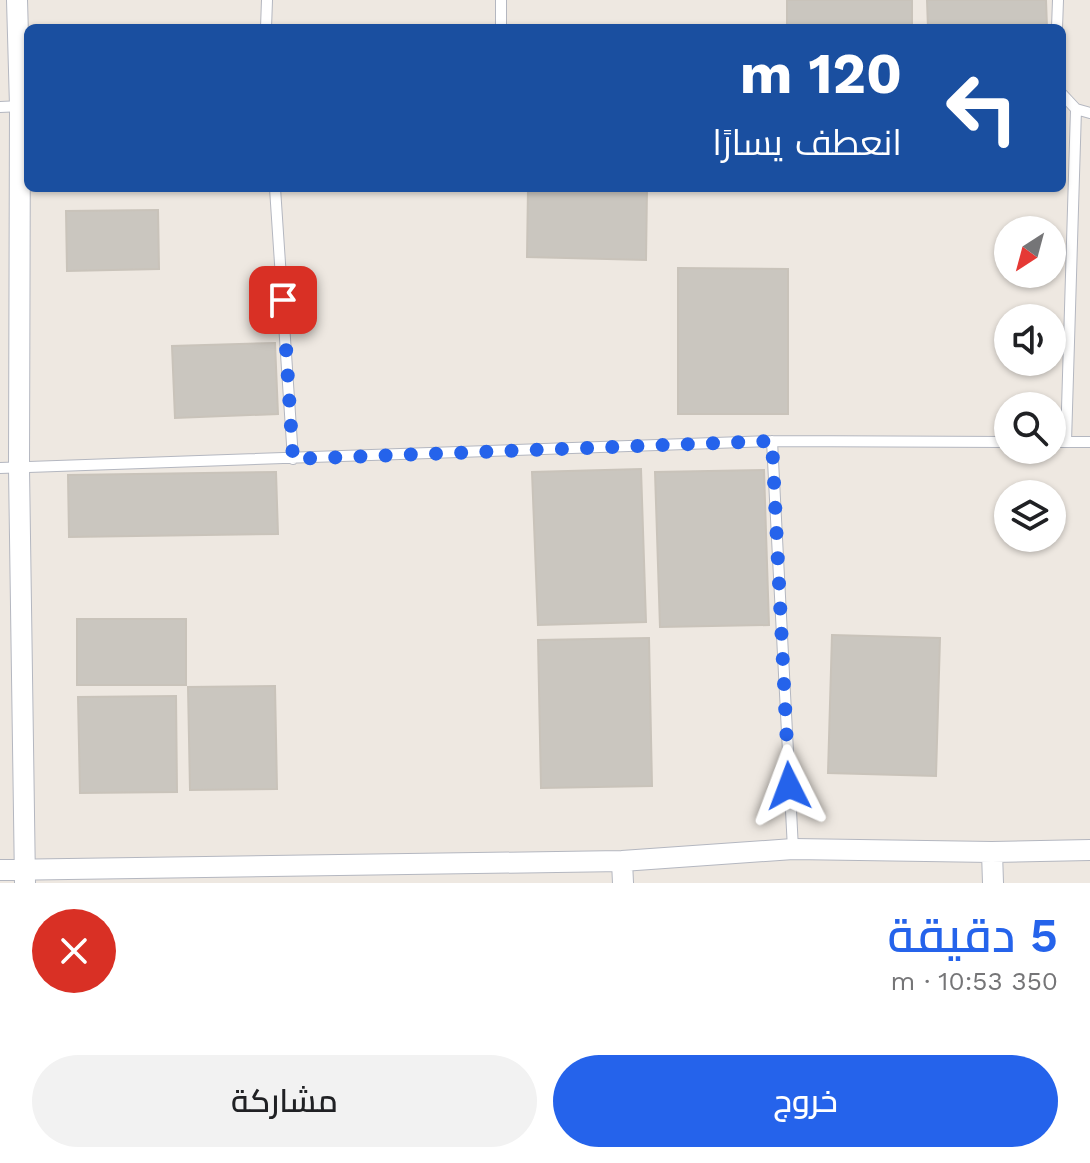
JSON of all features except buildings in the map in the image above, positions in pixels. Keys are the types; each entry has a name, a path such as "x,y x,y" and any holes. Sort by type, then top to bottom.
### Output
{"street":[{"path":"17,0 10,468 24,877"},
{"path":"0,870 24,877 466,873 793,849 1090,850"},
{"path":"992,852 993,883"},
{"path":"622,861 623,883"}],"lane":[{"path":"266,24 267,0"},
{"path":"501,0 501,24"},
{"path":"1057,24 1058,0"},
{"path":"1066,99 1076,109 1090,113"},
{"path":"1076,109 1066,442 1090,442"},
{"path":"275,192 293,459"},
{"path":"10,468 772,441 994,442"},
{"path":"772,441 793,849"}],"route":[{"path":"283,300 293,459 772,441 789,786"}]}
